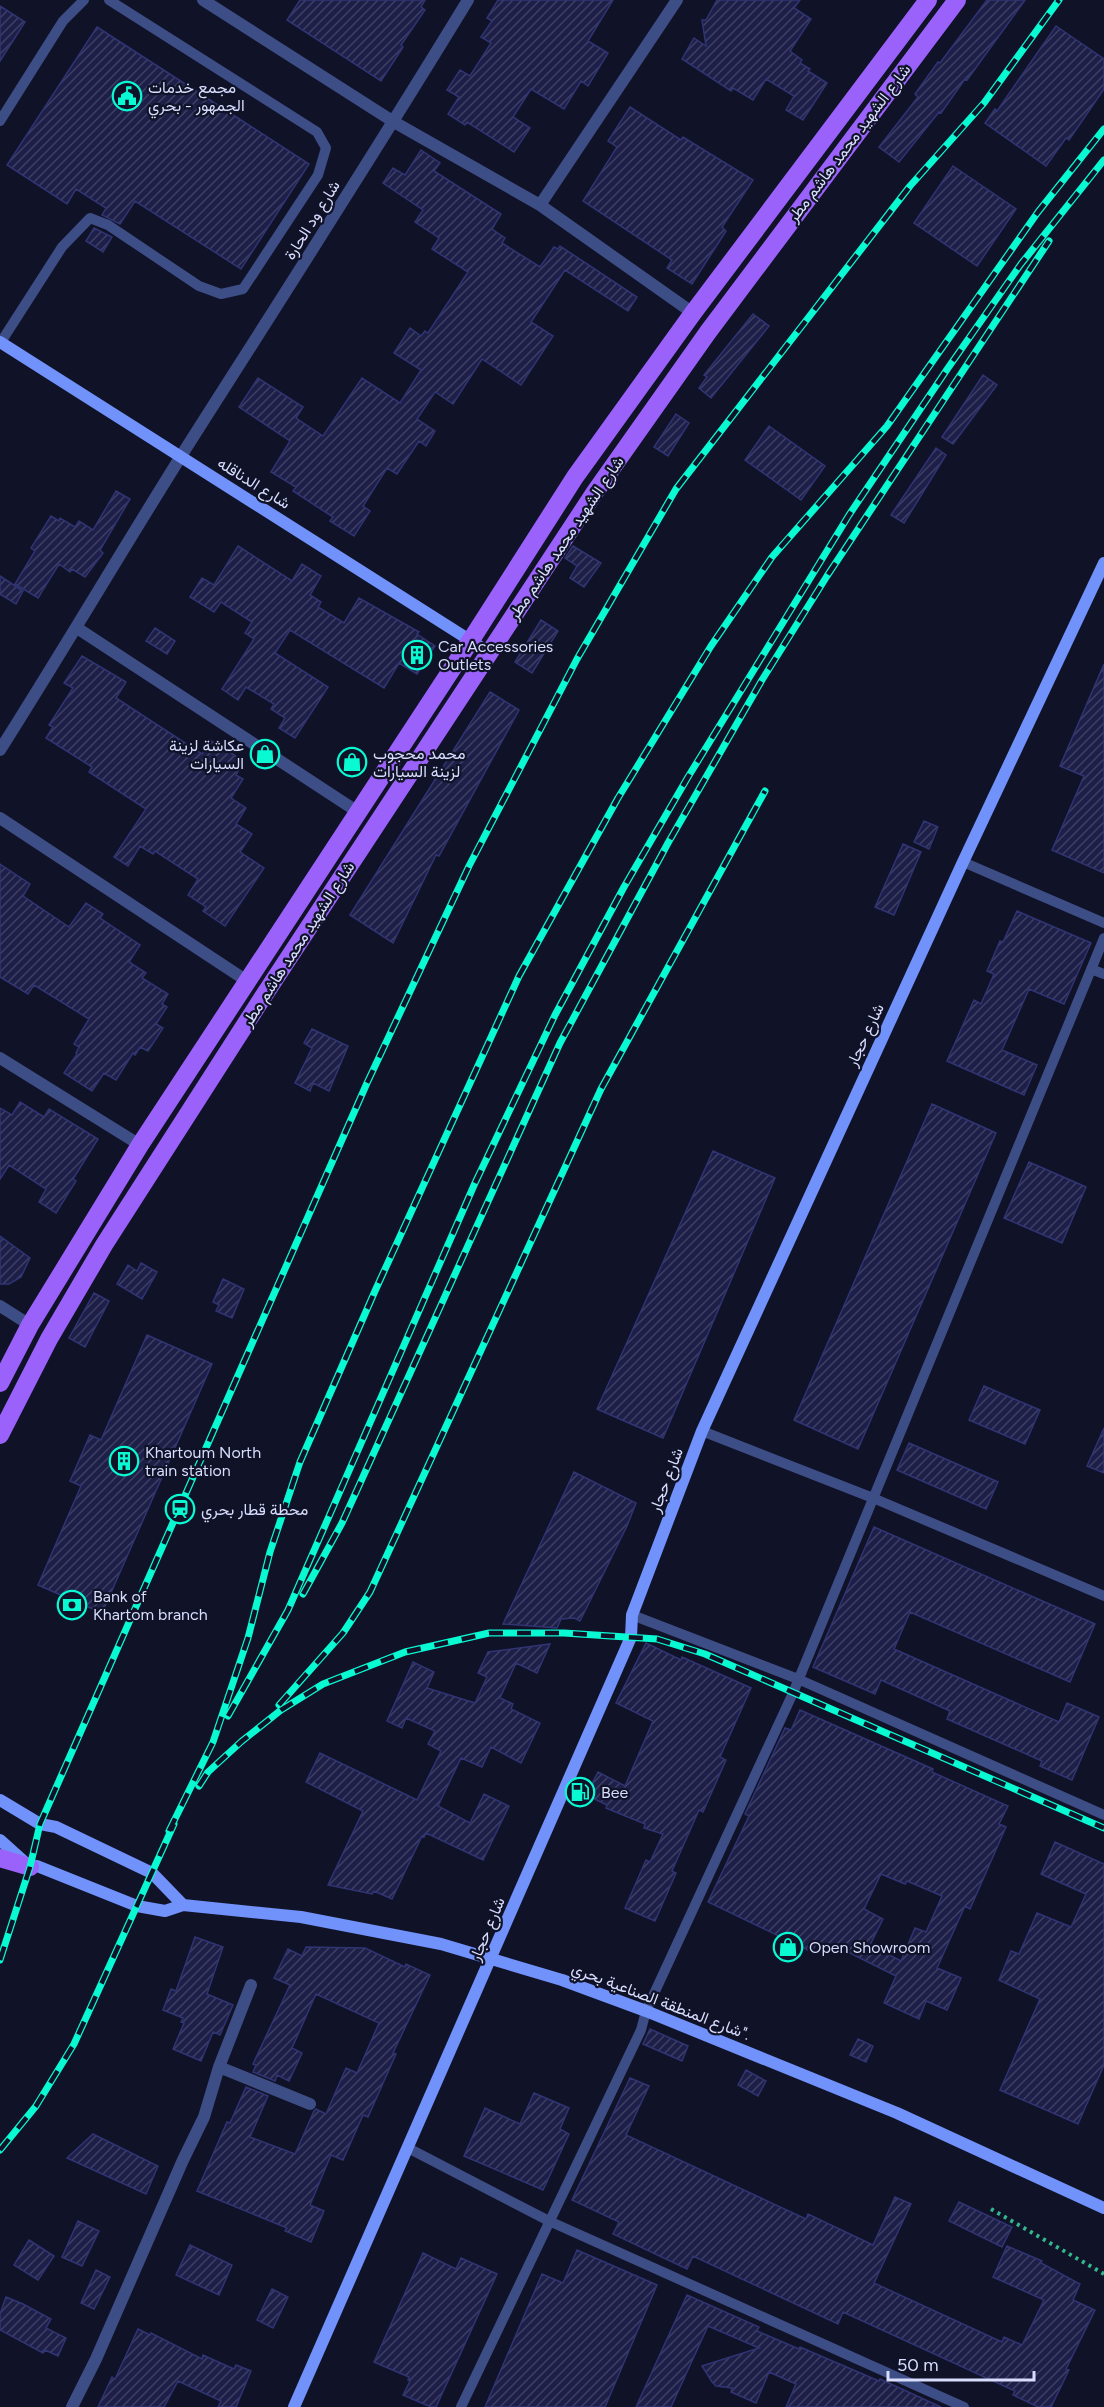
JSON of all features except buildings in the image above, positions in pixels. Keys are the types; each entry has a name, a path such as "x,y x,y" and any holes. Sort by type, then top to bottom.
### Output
{"main road":[{"name":"شارع الشهيد محمد هاشم مطر","path":"0,1383 30,1325 140,1145 575,477 693,313 928,0"},
{"name":"شارع الشهيد محمد هاشم مطر","path":"0,1435 49,1340 104,1245 261,1000 595,492 708,332 957,0"},
{"path":"0,1858 30,1867"}],"street":[{"path":"203,0 394,122 540,205 693,313"},
{"name":"شارع ود الحارة","path":"0,750 181,456 394,122 468,0"},
{"path":"540,205 674,1"},
{"name":"شارع الدناقله","path":"0,342 490,653"},
{"name":"شارع حجار","path":"294,2407 631,1637 632,1615 702,1431 963,862 1101,577 1104,563"},
{"path":"77,628 358,812"},
{"path":"0,818 247,981"},
{"path":"0,1058 140,1145"},
{"path":"0,1306 30,1325"},
{"path":"0,1800 40,1824 56,1827 152,1873 183,1905"},
{"name":"شارع المنطقة الصناعية بحري\".","path":"0,1840 30,1867 37,1866 137,1906 165,1911 183,1905 301,1917 441,1944 562,1980 646,2011 897,2114 1104,2208"},
{"path":"72,2407 96,2359 204,2117 219,2067 251,1985"},
{"path":"219,2067 310,2104"}],"lane":[{"path":"0,121 63,21 84,0"},
{"path":"0,342 62,247 90,218 108,225 199,286 220,294 243,289 318,176 326,148 317,132 110,0"},
{"path":"963,862 1104,923"},
{"path":"461,2407 641,2030 646,2011 798,1679 1104,938"},
{"path":"1091,969 1104,974"},
{"path":"702,1431 873,1498 1104,1596"},
{"path":"632,1615 798,1679 1104,1815"},
{"path":"408,2148 549,2221 964,2407"}],"path":[{"path":"991,2209 1104,2274"}],"railway":[{"path":"0,1960 30,1867 40,1824 367,1083 469,866 577,659 676,489 910,186 984,103 1059,0"},
{"path":"169,1831 213,1742 248,1638 270,1552 300,1462 375,1291 519,976 618,798 711,646 772,557 887,426 1038,212 1104,129"},
{"path":"228,1716 288,1610 475,1183 555,1015 624,887 688,777 849,515 1021,264 1104,160"},
{"path":"303,1594 342,1523 560,1043 668,843 762,680 827,576 1049,241"},
{"path":"279,1705 343,1633 370,1592 601,1089 765,791"},
{"path":"199,1786 208,1772 242,1741 281,1710 323,1684 405,1652 489,1633 564,1633 657,1639 705,1654 1104,1828"},
{"path":"0,2150 36,2106 74,2044 174,1824"}],"place":[{"name":"مجمع خدمات الجمهور - بحري","path":"127,96"},
{"name":"Car Accessories Outlets","path":"417,655"},
{"name":"عكاشة لزينة السيارات","path":"265,754"},
{"name":"محمد محجوب لزينة السيارات","path":"352,762"},
{"name":"Khartoum North train station","path":"124,1461"},
{"name":"محطة قطار بحري","path":"180,1509"},
{"name":"Bank of Khartom branch","path":"72,1605"},
{"name":"Bee","path":"580,1792"},
{"name":"Open Showroom","path":"788,1947"}]}
